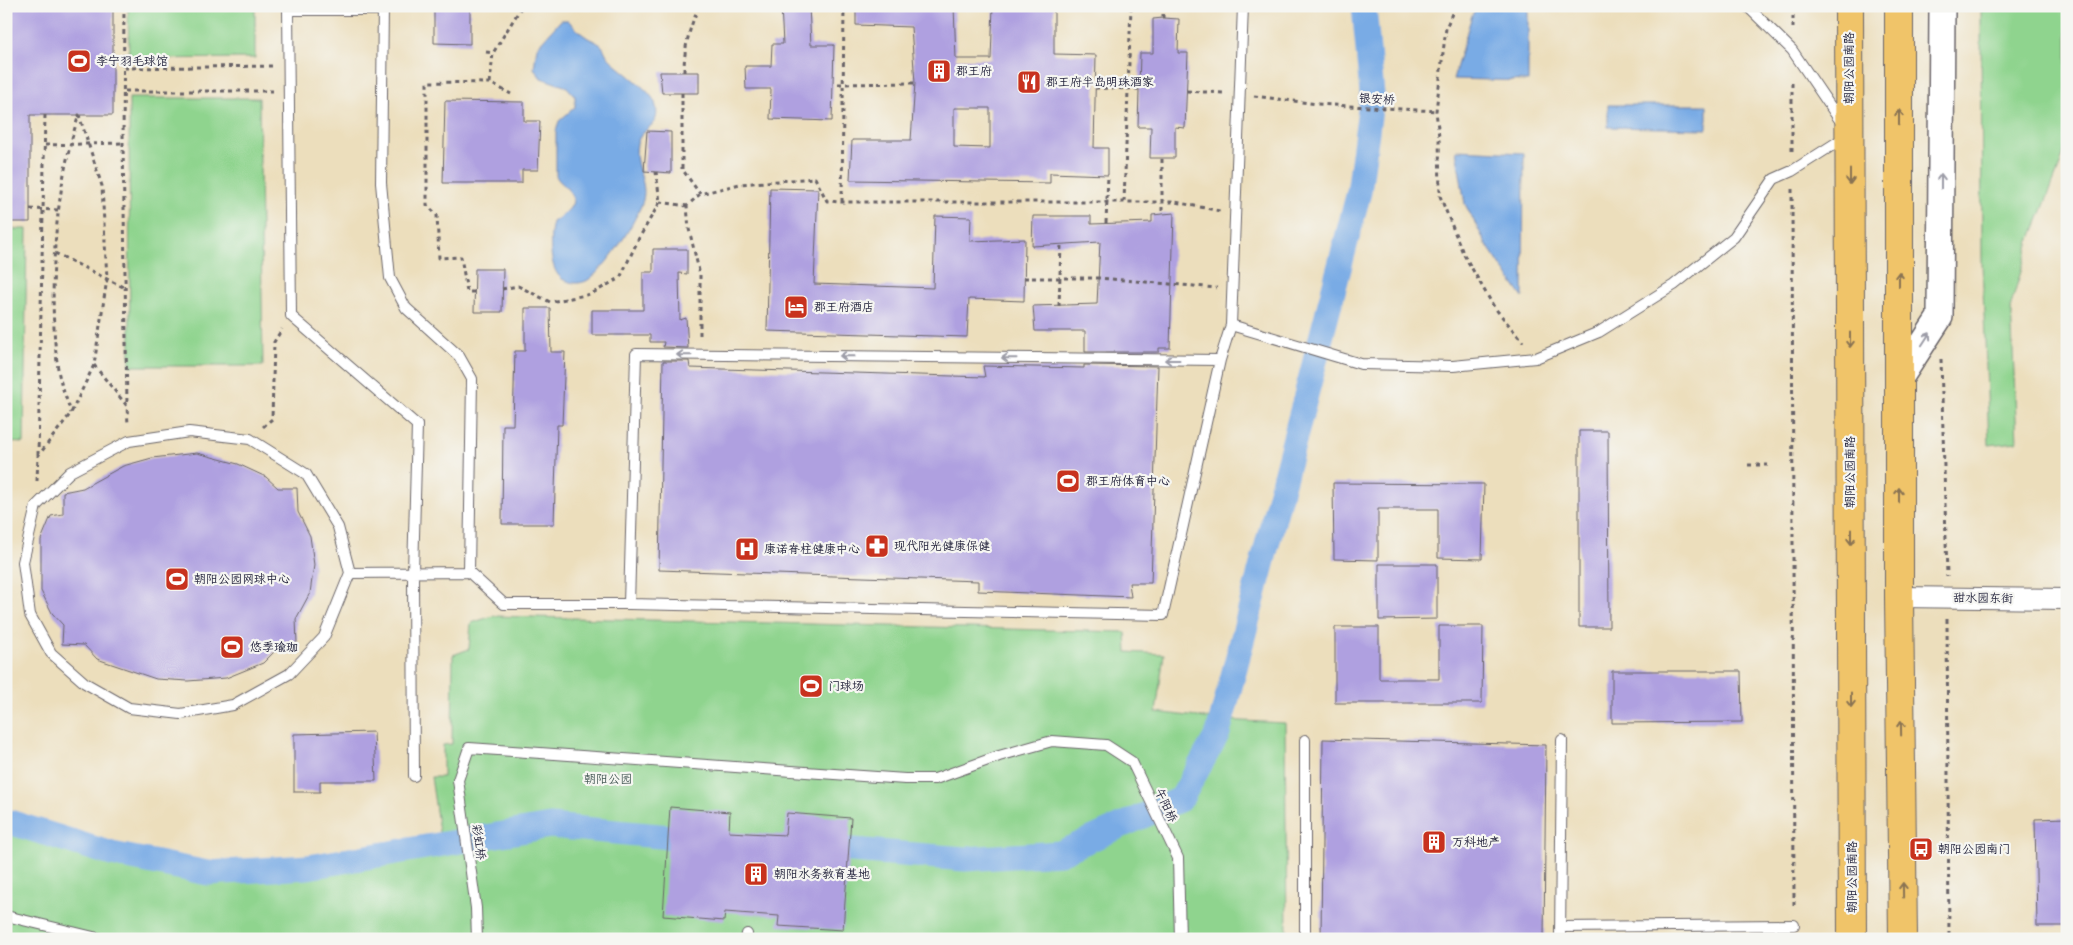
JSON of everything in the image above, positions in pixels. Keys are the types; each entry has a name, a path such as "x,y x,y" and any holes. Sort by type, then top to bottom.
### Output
{"main road":[{"name":"朝阳公园南路","path":"1849,6 1852,939"},
{"path":"1899,6 1899,597 1903,939"}],"street":[{"path":"1899,380 1940,317 1942,6"},
{"name":"甜水园东街","path":"1899,597 2067,599"}],"lane":[{"path":"350,573 469,572 504,604 629,604 1163,615 1220,360 1231,325 1243,6"},
{"path":"1231,325 1361,364 1453,366 1536,358 1599,332 1674,285 1734,237 1774,179 1792,171 1850,134 1792,50 1747,6"},
{"path":"414,776 413,572 417,425 291,316 288,8 382,8 381,183 390,278 406,308 460,356 472,379 469,572"},
{"path":"629,604 636,354 1220,360"},
{"path":"189,432 250,439 306,474 338,527 350,573 324,637 289,674 233,705 181,714 129,708 85,683 51,654 30,615 23,562 36,506 70,472 129,441 189,432"},
{"path":"1305,740 1305,939"},
{"path":"1560,939 1562,740"},
{"name":"彩虹桥","path":"476,939 476,908 458,780 469,748 905,779 935,779 999,756 1052,741 1106,746 1132,762"},
{"name":"午阳桥","path":"1132,762 1178,858 1180,939"},
{"path":"6,916 102,939"},
{"path":"1560,928 1794,925"}],"path":[{"path":"124,6 125,91 123,143 129,441"},
{"path":"490,83 493,54 522,6"},
{"path":"684,72 684,52 688,31 699,6"},
{"path":"842,202 844,6"},
{"path":"1124,202 1129,89 1130,6"},
{"path":"1163,6 1163,18"},
{"path":"1455,6 1446,28 1436,111 1439,137 1440,196 1463,252 1494,307 1536,358"},
{"path":"1793,6 1794,925"},
{"path":"486,52 493,54"},
{"path":"124,68 288,66"},
{"path":"474,292 467,292 461,257 439,258 437,215 427,205 427,82 490,83 511,94"},
{"path":"838,84 915,83"},
{"path":"1095,88 1139,89"},
{"path":"125,91 288,91"},
{"path":"682,92 682,169 700,194"},
{"name":"银安桥","path":"1317,104 1436,111"},
{"path":"36,506 45,145 44,115"},
{"path":"38,456 72,414 94,365 108,279 102,186 79,115 70,143 59,210 53,299 58,371 72,414"},
{"path":"45,145 88,142 123,143"},
{"path":"1162,159 1162,214"},
{"path":"502,289 518,286 550,302 591,294 620,278 639,238 660,202 656,172"},
{"path":"1106,223 1108,175"},
{"path":"687,206 700,194 740,184 815,178 828,200 842,202 1175,202 1235,214"},
{"path":"660,202 687,206"},
{"path":"687,206 689,229 700,275 700,335"},
{"path":"30,209 59,210"},
{"path":"1059,306 1061,244"},
{"path":"55,254 125,288"},
{"path":"1024,278 1099,278 1233,289"},
{"path":"250,439 272,419 274,342 291,316"},
{"path":"1941,356 1947,597 1949,939"},
{"path":"94,365 127,406"},
{"path":"1748,466 1769,465"}],"green space":[{"path":"128,6 255,6 255,58 129,59"},
{"path":"1981,6 2067,6 2067,142 2059,168 2030,241 2011,305 2017,442 1989,445 1982,262"},
{"path":"129,98 259,98 263,366 130,366"},
{"path":"6,229 27,229 24,443 6,442"},
{"name":"朝阳公园","path":"493,616 1126,632 1127,652 1164,654 1156,712 1222,720 1285,723 1287,939 6,939 6,821 112,854 208,873 308,867 441,845 431,777 443,777 443,745 452,744 453,655 469,649 471,623"}],"water":[{"path":"1478,6 1528,6 1528,81 1453,79 1472,15"},
{"path":"561,20 568,20 582,34 601,45 614,63 648,92 655,103 657,111 654,122 639,138 637,144 637,161 644,190 641,206 625,236 603,266 588,280 577,283 563,280 556,272 552,259 551,242 553,222 569,209 573,200 569,191 556,176 556,131 559,121 575,107 575,96 567,87 541,78 534,68 537,47"},
{"path":"1608,105 1707,105 1707,129 1608,127"},
{"path":"1456,150 1524,153 1523,298 1486,244 1465,204"}],"building":[{"path":"6,6 113,6 113,115 30,115 30,222 6,222"},
{"path":"434,6 470,6 470,44 434,43"},
{"path":"781,6 809,6 811,45 834,45 832,121 770,119 771,89 746,89 745,66 771,66 772,44 783,44"},
{"path":"856,6 954,6 956,59 991,59 993,6 1054,6 1054,54 1096,55 1094,148 1108,148 1108,175 1050,173 1050,183 850,180 852,140 911,140 915,83 911,27 856,25","holes":["954,108 990,108 990,148 954,147"]},
{"path":"1153,19 1179,19 1178,53 1188,53 1185,128 1175,127 1175,158 1150,158 1151,127 1138,127 1140,53 1153,53"},
{"path":"660,72 699,72 699,93 662,93"},
{"path":"445,101 524,102 524,121 540,121 538,170 522,170 522,183 443,183"},
{"path":"647,131 671,132 671,173 644,171"},
{"path":"770,188 818,189 814,284 933,288 935,216 971,217 970,241 1025,239 1024,301 969,299 967,337 767,331"},
{"path":"1174,213 1170,348 1159,348 1159,352 1085,352 1085,331 1035,331 1033,306 1097,304 1100,242 1032,246 1033,216 1091,216 1091,224 1152,222 1152,215"},
{"path":"653,249 687,249 687,274 679,273 680,320 686,318 688,348 663,347 664,342 650,342 650,335 592,335 592,310 643,310 643,272 653,272"},
{"path":"475,269 503,269 502,312 474,312"},
{"path":"525,308 550,308 551,352 565,352 562,425 557,425 554,524 502,524 503,425 513,425 515,351 525,351"},
{"path":"663,361 689,361 690,368 985,377 983,366 1084,368 1084,365 1158,366 1151,583 1129,583 1131,597 978,591 978,581 659,570"},
{"path":"1579,431 1608,431 1609,627 1579,627"},
{"name":"朝阳公园网球中心","path":"197,453 238,464 266,477 278,488 297,488 298,512 310,536 314,565 310,593 296,619 297,643 282,644 263,663 226,678 188,681 156,679 97,659 84,645 62,644 63,625 52,613 41,591 41,540 51,516 63,514 63,492 83,488 123,466 152,458"},
{"path":"1333,483 1484,484 1482,559 1438,558 1438,509 1378,509 1378,560 1334,559"},
{"path":"1379,564 1437,564 1437,619 1379,620"},
{"path":"1439,626 1483,626 1482,703 1335,703 1335,627 1379,627 1379,679 1439,679"},
{"path":"1612,671 1741,671 1742,722 1612,723"},
{"path":"374,732 376,781 320,781 320,792 294,792 294,734"},
{"name":"万科地产","path":"1323,739 1546,745 1544,939 1321,939"},
{"name":"朝阳水务教育基地","path":"670,807 730,812 729,832 785,835 787,813 851,818 843,930 778,926 779,916 725,912 724,921 663,916"},
{"path":"2067,818 2067,926 2037,926 2035,819"}],"waterway":[{"path":"815,847 965,859 1060,853 1181,799 1218,733 1359,192 1372,94 1364,6"},
{"path":"6,821 112,854 208,873 308,867 550,826 703,840"}],"place":[{"name":"李宁羽毛球馆","path":"79,61"},
{"name":"郡王府","path":"939,71"},
{"name":"郡王府半岛明珠酒家","path":"1029,82"},
{"name":"郡王府酒店","path":"796,307"},
{"name":"郡王府体育中心","path":"1068,481"},
{"name":"现代阳光健康保健","path":"877,546"},
{"name":"康诺脊柱健康中心","path":"747,549"},
{"name":"朝阳公园网球中心","path":"177,579"},
{"name":"悠季瑜珈","path":"232,647"},
{"name":"门球场","path":"811,686"},
{"name":"万科地产","path":"1434,842"},
{"name":"朝阳公园南门","path":"1921,849"},
{"name":"朝阳水务教育基地","path":"756,874"}]}
